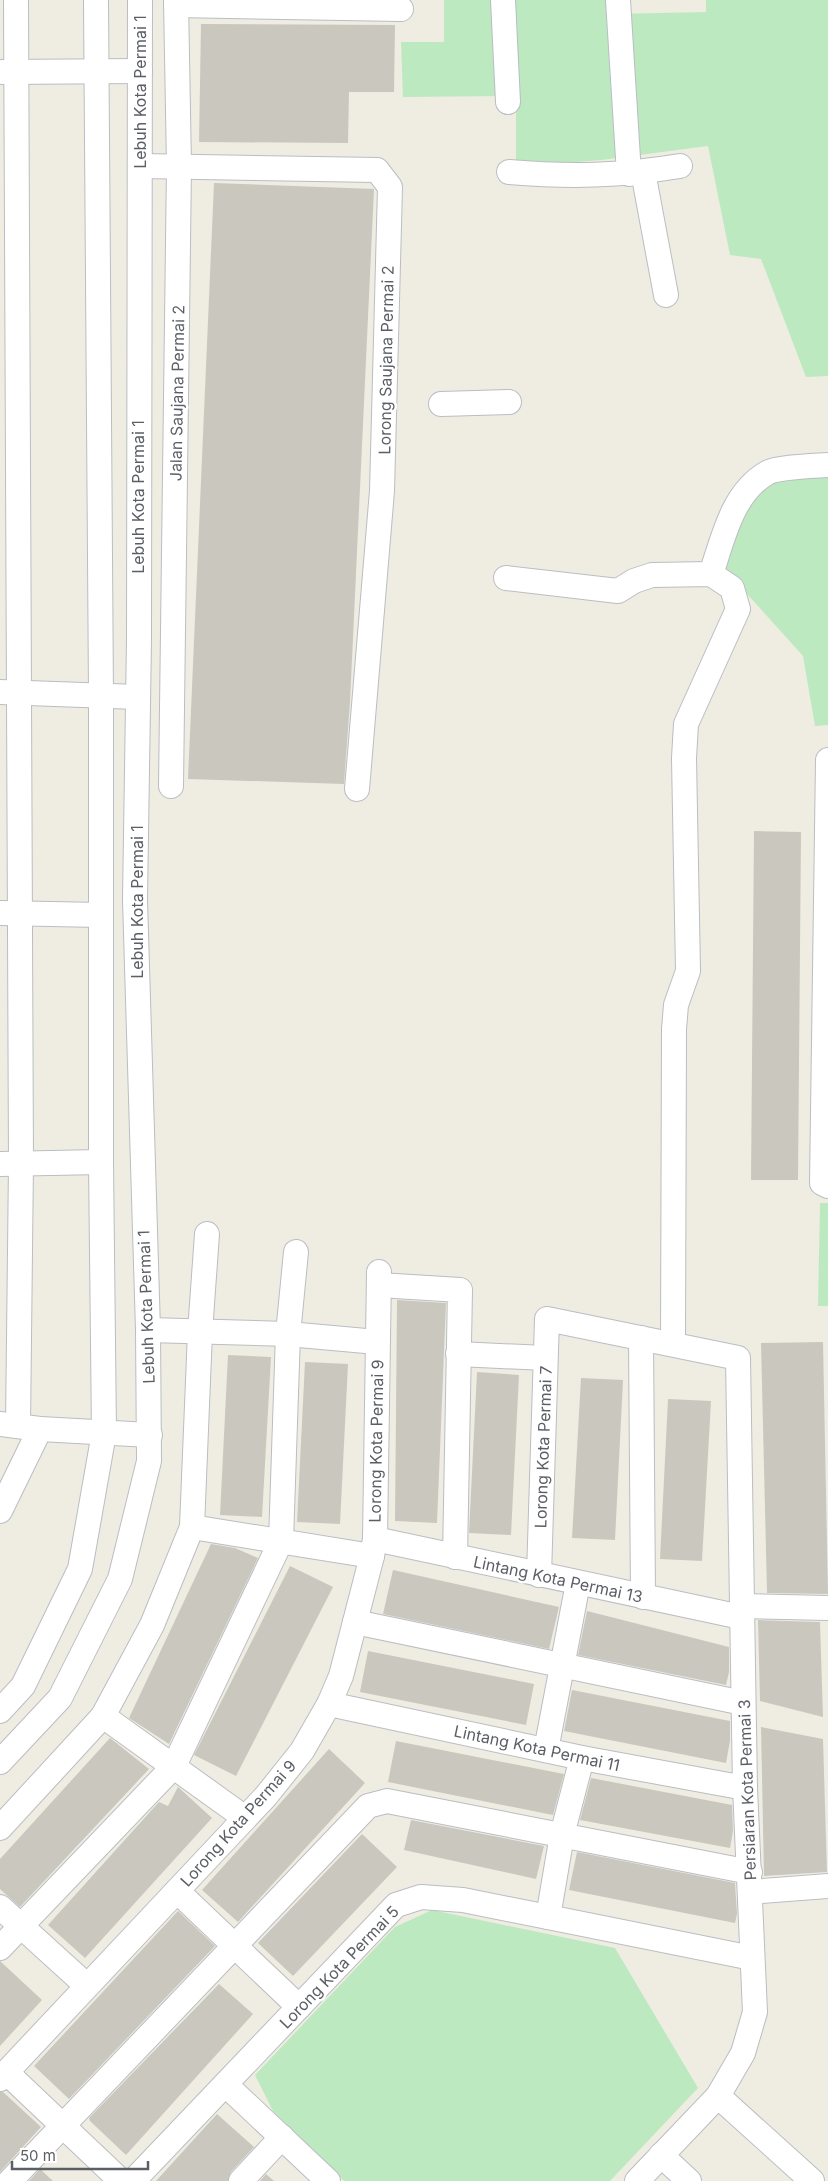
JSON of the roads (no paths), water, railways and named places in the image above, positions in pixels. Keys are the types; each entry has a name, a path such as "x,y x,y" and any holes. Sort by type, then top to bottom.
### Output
{"street":[{"path":"0,1511 19,1426 10,1164 9,913 8,72 16,0"},
{"path":"0,1711 23,1686 80,1569 104,1433 100,1162 101,696 96,0"},
{"name":"Lebuh Kota Permai 1","path":"0,1762 60,1698 120,1579 149,1461 148,1330 135,900 138,697 138,284 141,166 140,0"},
{"path":"503,0 508,102"},
{"path":"618,0 636,173 666,295"},
{"path":"176,2 401,9"},
{"name":"Jalan Saujana Permai 2","path":"172,786 180,166 176,2"},
{"path":"8,72 140,71"},
{"name":"Lorong Saujana Permai 2","path":"141,166 377,170 390,187 382,491 357,789"},
{"path":"509,172 590,176 636,173 680,166"},
{"path":"441,404 509,402"},
{"path":"711,574 736,504 750,488 768,472 828,465"},
{"path":"506,578 618,591 634,581 652,575 711,574 732,588 738,610 686,724 684,758 688,971 676,1005 674,1029 673,1344 641,1338 643,1597"},
{"path":"9,692 138,697"},
{"path":"825,1184 828,760"},
{"path":"9,913 101,915"},
{"path":"10,1164 100,1162"},
{"path":"0,1828 103,1716 152,1625 192,1527 200,1332 207,1234"},
{"path":"0,1948 174,1766 281,1541 288,1334 296,1252"},
{"name":"Lorong Kota Permai 9","path":"3,2075 245,1818 302,1751 330,1704 341,1676 374,1548 379,1278 460,1290 458,1354"},
{"name":"Lorong Kota Permai 7","path":"539,1575 548,1318 641,1338"},
{"path":"148,1330 288,1334 377,1342"},
{"name":"Persiaran Kota Permai 3","path":"637,2181 718,2096 743,2053 755,2012 745,1788 738,1358 673,1344"},
{"path":"455,1557 458,1354 546,1358"},
{"path":"19,1426 150,1435"},
{"name":"Lintang Kota Permai 13","path":"192,1527 281,1541 374,1548 455,1557 643,1597 741,1612 828,1608"},
{"path":"546,1750 578,1583"},
{"path":"355,1622 743,1703"},
{"name":"Lintang Kota Permai 11","path":"330,1704 582,1758 745,1788"},
{"path":"103,1716 245,1818"},
{"path":"548,1917 562,1836 582,1758"},
{"path":"10,2181 233,1945 368,1806 387,1801 562,1836 750,1882 828,1886"},
{"path":"177,1891 299,2006"},
{"name":"Lorong Kota Permai 5","path":"133,2181 396,1905 421,1897 463,1900 752,1958"},
{"path":"0,1907 86,1985"},
{"path":"3,2075 121,2181"},
{"path":"226,2085 328,2181"},
{"path":"718,2096 812,2181"},
{"path":"241,2181 282,2137"},
{"path":"661,2155 689,2181"}]}
